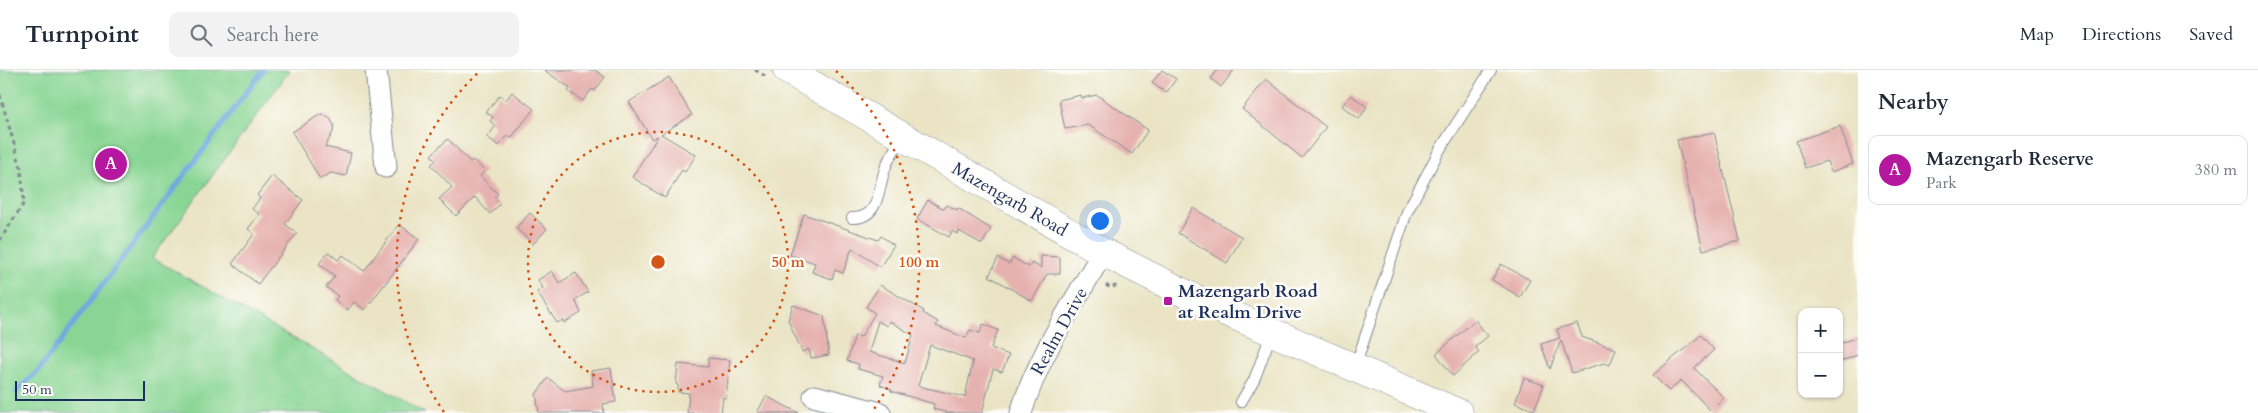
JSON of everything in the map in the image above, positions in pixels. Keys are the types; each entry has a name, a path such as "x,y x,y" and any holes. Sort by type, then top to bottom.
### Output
{"main road":[{"name":"Mazengarb Road","path":"787,70 1103,252 1196,299 1459,413"}],"street":[{"path":"376,70 386,167"},
{"name":"Realm Drive","path":"1021,413 1028,390 1042,359 1103,252"},
{"path":"814,396 880,413"}],"lane":[{"path":"1354,368 1407,212 1439,151 1491,70"},
{"path":"852,218 866,215 877,202 885,168 902,137"},
{"path":"1241,402 1254,380 1273,331"}],"path":[{"path":"0,95 21,168 24,203 0,240"}],"green space":[{"path":"0,70 290,70 152,258 425,413 0,413"}],"building":[{"path":"544,70 595,70 605,77 595,91 592,89 583,101 568,91 570,88"},
{"path":"1162,70 1176,79 1166,93 1152,83"},
{"path":"1217,70 1234,70 1221,87 1211,79"},
{"path":"669,77 692,115 661,134 696,155 685,172 682,170 665,198 632,177 658,136 652,139 629,102"},
{"path":"1266,79 1326,127 1302,158 1242,109"},
{"path":"512,92 534,109 511,138 507,135 499,146 487,137 496,126 490,121 493,117 486,112 500,95 506,100"},
{"path":"1081,95 1082,98 1097,95 1148,130 1132,154 1088,125 1065,129 1059,100"},
{"path":"1351,95 1367,107 1359,119 1342,106"},
{"path":"321,114 329,117 334,125 333,132 325,147 351,153 346,176 331,173 320,179 292,132"},
{"path":"1840,126 1853,164 1831,172 1827,161 1805,168 1796,141"},
{"path":"1714,132 1740,241 1703,250 1677,140"},
{"path":"448,139 470,162 473,160 485,171 480,176 498,194 494,197 500,204 490,214 475,197 456,216 439,199 452,187 431,165 436,160 431,155"},
{"path":"272,176 303,200 285,224 297,233 258,284 232,264 254,234 248,229 259,214 252,209 260,198 257,195"},
{"path":"928,200 944,209 947,205 957,210 958,208 991,229 982,244 959,231 957,234 952,231 949,237 917,219"},
{"path":"1193,208 1242,237 1227,263 1178,233"},
{"path":"530,213 547,229 533,244 516,228"},
{"path":"804,214 878,240 881,236 894,245 880,267 852,248 843,273 835,270 832,279 812,272 815,263 790,255"},
{"path":"399,224 419,239 365,310 354,302 348,310 335,300 338,296 326,287 335,276 319,264 328,252 338,260 343,255 364,271"},
{"path":"1041,256 1060,257 1060,274 1047,274 1032,301 989,276 998,258 1009,264 1013,258 1029,267 1032,263 1041,268"},
{"path":"1501,264 1530,280 1520,297 1492,280"},
{"path":"552,271 559,283 576,273 588,292 575,300 581,313 564,323 563,320 557,323 537,292 543,288 538,280"},
{"path":"880,285 924,311 923,313 938,322 936,326 966,338 970,330 980,333 983,324 998,330 991,348 1009,355 1002,372 993,369 982,413 949,413 933,409 934,404 891,391 891,389 880,385 883,376 858,369 859,364 847,361 855,335 861,337 875,313 866,307","holes":["878,321 887,326 889,321 913,335 905,363 869,352","930,345 973,361 965,397 918,386"]},
{"path":"793,305 824,316 829,355 811,358 809,349 802,352 788,320"},
{"path":"1475,320 1488,336 1475,347 1479,352 1453,376 1436,354"},
{"path":"1577,323 1582,337 1616,349 1610,365 1604,363 1572,373 1561,340 1550,369 1541,344 1560,338 1557,329"},
{"path":"1701,335 1714,350 1694,368 1724,398 1711,411 1681,380 1669,391 1653,375"},
{"path":"1858,337 1858,355 1843,361 1843,343"},
{"path":"708,358 730,360 726,398 723,397 721,413 687,413 689,393 678,392 678,385 676,384 678,364 708,367"},
{"path":"611,368 616,402 603,404 604,413 539,413 536,394 548,378 565,391 593,386 591,371"},
{"path":"1524,378 1544,385 1534,410 1515,403"},
{"path":"766,396 799,413 757,413"}],"waterway":[{"path":"16,392 39,370 263,70"}],"place":[{"name":"Mazengarb Reserve","path":"111,164"},
{"name":"Mazengarb Road at Realm Drive","path":"1168,301"}]}
